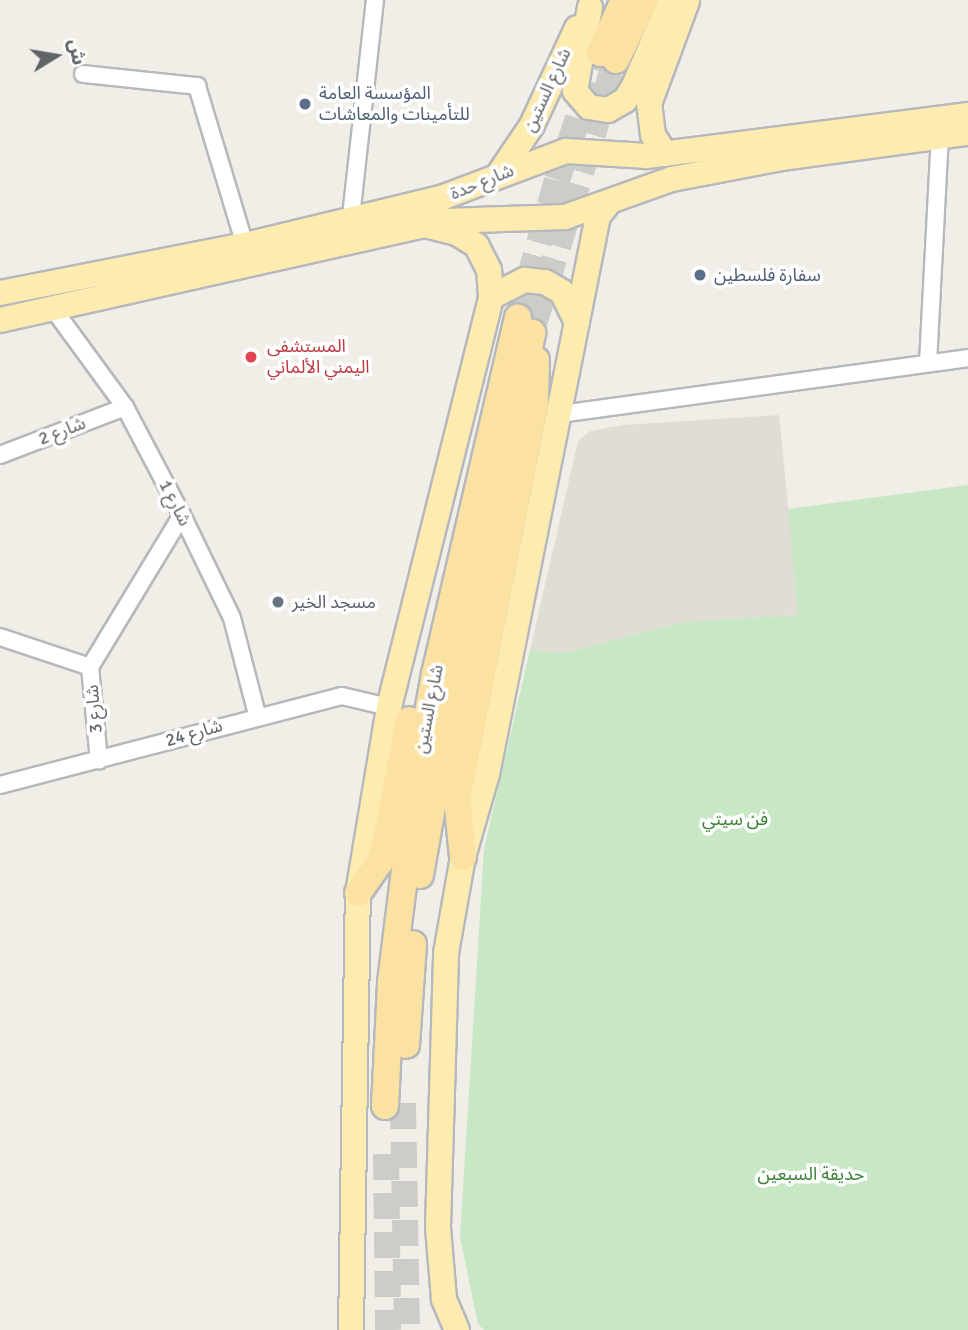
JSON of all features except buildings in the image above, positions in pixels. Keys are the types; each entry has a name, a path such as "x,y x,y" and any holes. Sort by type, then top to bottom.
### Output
{"highway":[{"name":"شارع الستين","path":"624,0 608,57 645,0"},
{"name":"شارع الستين","path":"394,1105 421,863 523,332"},
{"path":"358,893 380,862 386,841 485,380 523,332 539,369 535,403 457,798 463,857"}],"main road":[{"path":"591,4 575,91 589,107 608,110 625,100 633,88 671,0"},
{"path":"665,154 653,135 649,104 687,0"},
{"name":"شارع الستين","path":"496,177 518,152 591,4"},
{"name":"شارع حدة","path":"0,293 245,245 351,217 441,198 566,151 665,154 968,115"},
{"name":"شارع حدة","path":"0,320 428,226 471,219 565,217 607,205 672,179 782,158 968,133"},
{"path":"442,1330 444,1299 438,1227 443,1003 463,857 487,774 598,216 607,205"},
{"path":"358,1324 358,893 389,707 491,297 489,270 476,245 457,233 428,226"},
{"path":"491,297 525,280 545,282 562,292 577,323"},
{"path":"444,1299 457,1330"}],"street":[{"path":"351,217 375,0"},
{"path":"83,74 197,86 245,245"},
{"path":"928,363 940,136"},
{"name":"شارع 1","path":"54,310 125,407 182,515 232,618 257,715"},
{"path":"560,414 968,358"},
{"name":"شارع 2","path":"0,455 125,407"},
{"path":"90,667 182,515"},
{"name":"شارع 3","path":"0,637 90,667 99,761"},
{"name":"شارع 24","path":"0,785 99,761 257,715 342,696 389,707"}],"shaded area":[{"path":"779,415 799,615 682,622 564,653 530,650 578,441 590,431 623,425"}],"green space":[{"path":"968,485 968,1330 484,1330 478,1324 460,1237 484,849 530,650 564,653 682,622 798,615 788,509"}],"tunnel":[{"path":"518,318 557,180 600,54"},
{"path":"535,321 616,60"},
{"path":"403,1103 407,1330"},
{"path":"386,1154 388,1330"}],"place":[{"name":"المؤسسة العامة للتأمينات والمعاشات","path":"305,104"},
{"name":"سفارة فلسطين","path":"700,275"},
{"name":"المستشفى اليمني الألماني","path":"251,357"},
{"name":"مسجد الخير","path":"278,602"}],"park label":[{"name":"فن سيتي","path":"735,819"},
{"name":"حديقة السبعين","path":"811,1174"}]}
